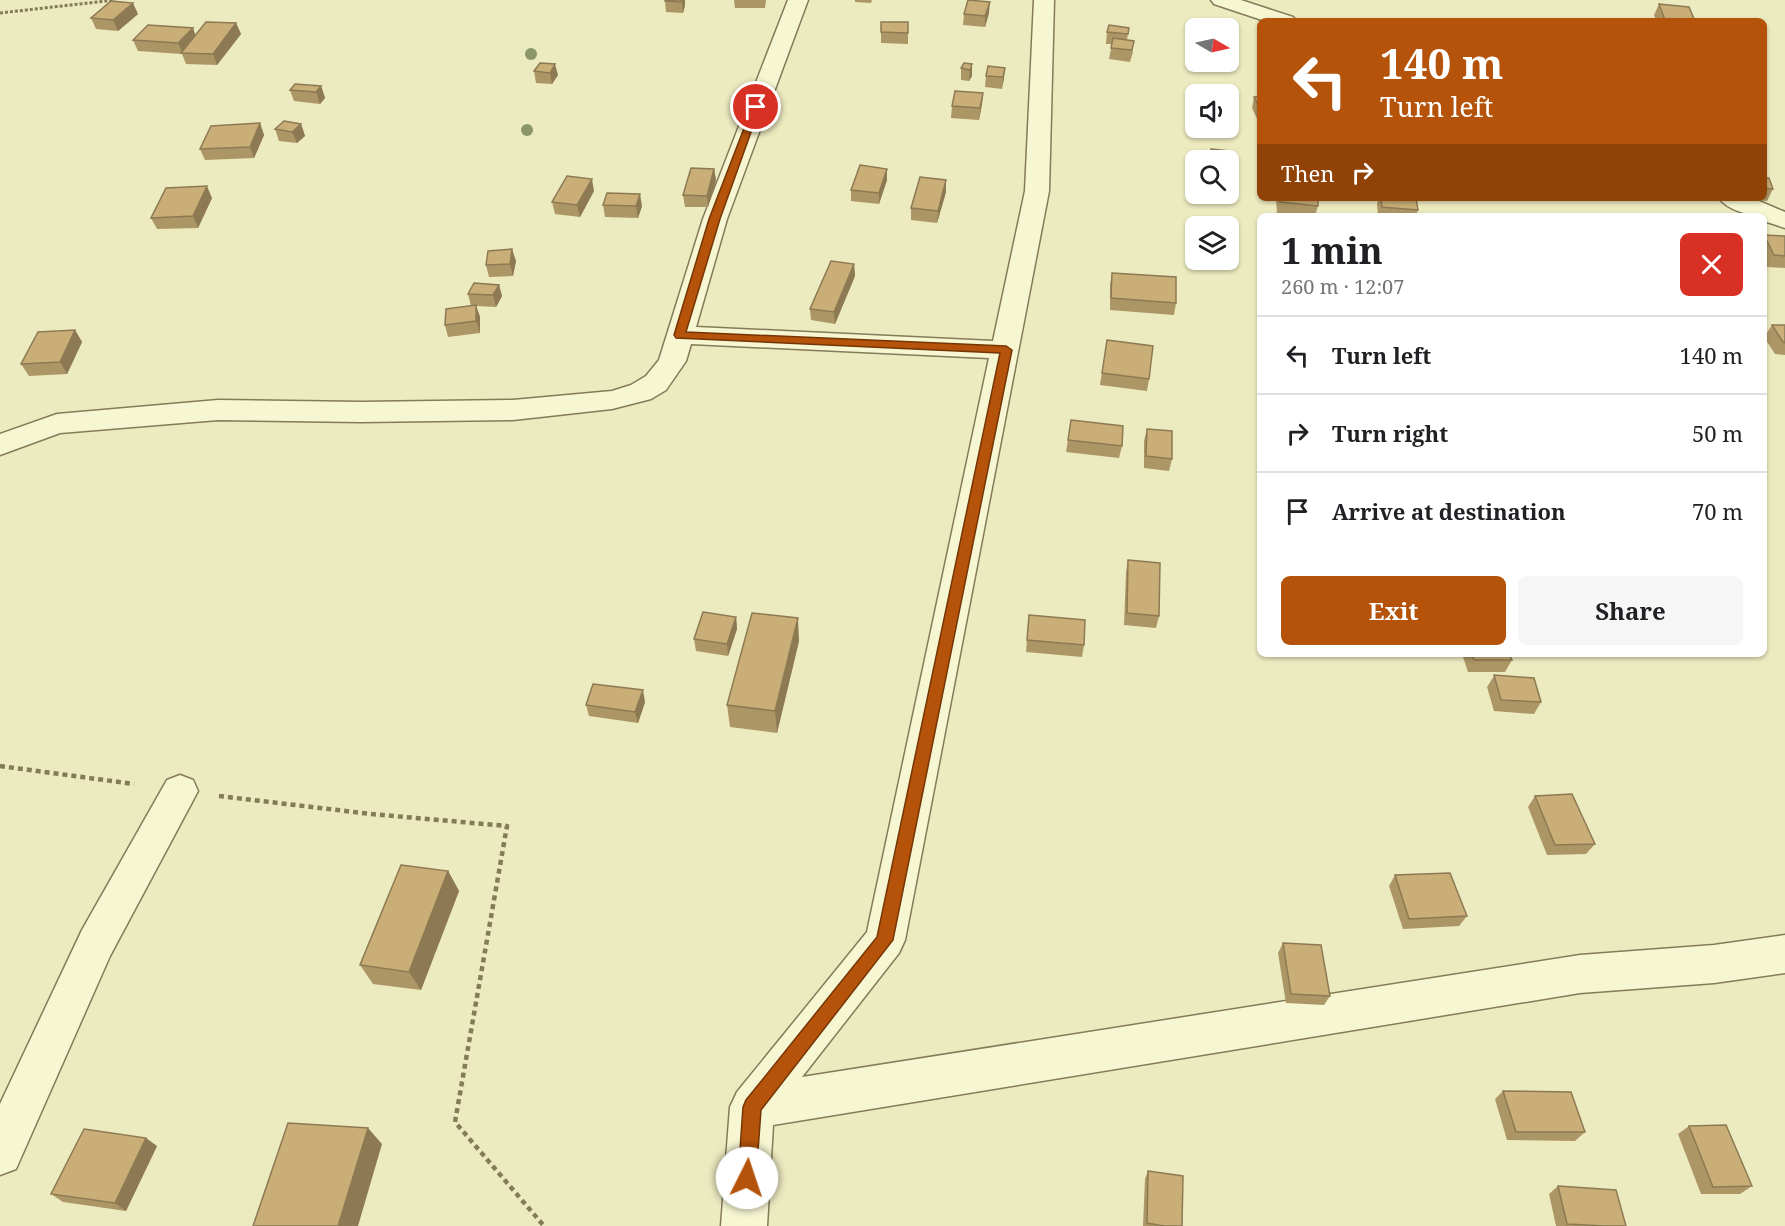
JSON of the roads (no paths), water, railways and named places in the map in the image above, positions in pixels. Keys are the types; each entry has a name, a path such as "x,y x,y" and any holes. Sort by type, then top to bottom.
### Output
{"street":[{"path":"0,445 57,424 218,410 361,412 513,410 612,400 641,392 656,383 672,361 715,219 798,0"},
{"path":"744,1226 752,1107 885,940 1037,191 1044,0"},
{"path":"1221,0 1277,18"},
{"path":"1738,201 1766,213"},
{"path":"1767,213 1785,221"},
{"path":"680,335 1006,350"},
{"path":"0,1153 96,944 180,791"},
{"path":"752,1107 1580,974 1714,964 1785,954"}]}
